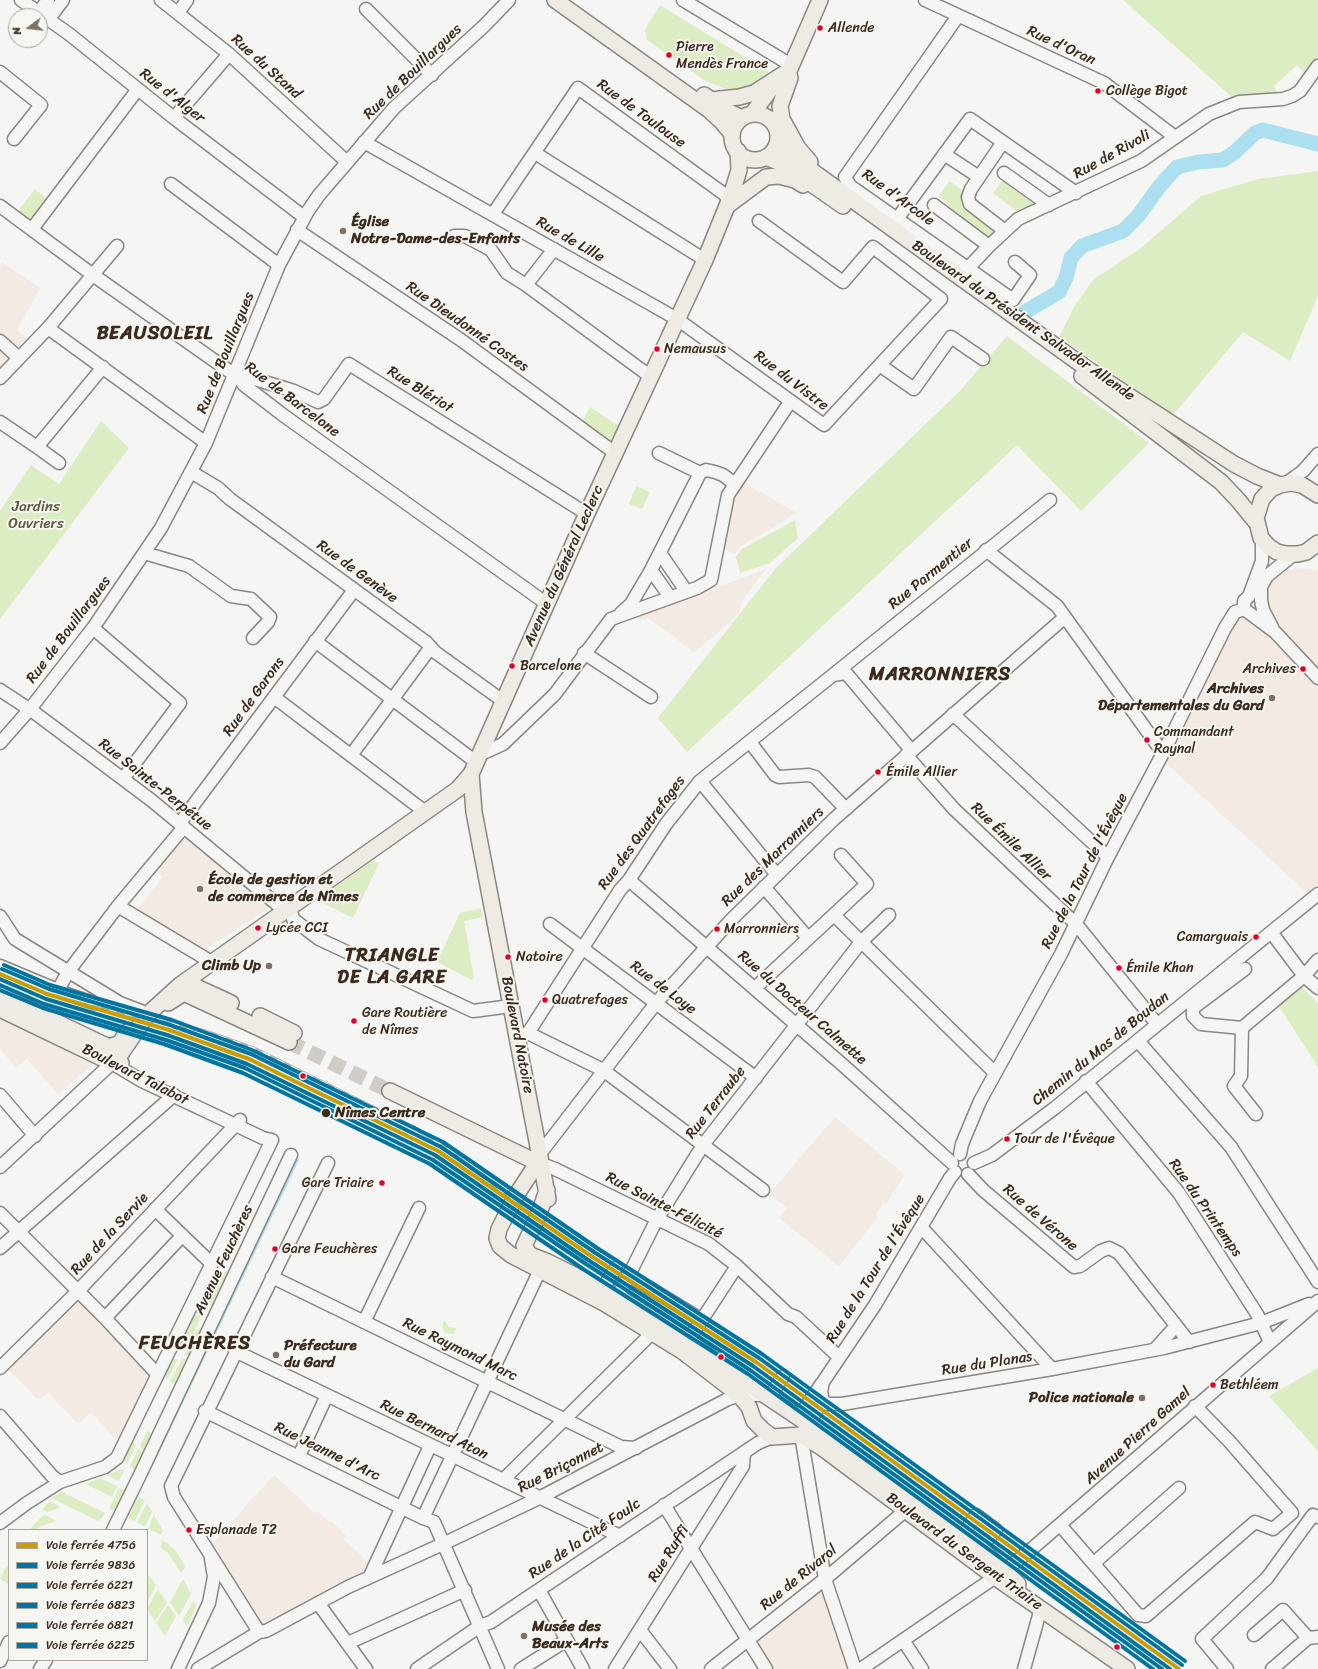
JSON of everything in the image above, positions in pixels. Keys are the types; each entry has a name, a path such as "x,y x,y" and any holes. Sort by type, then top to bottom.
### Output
{"main road":[{"path":"555,0 709,110 732,134"},
{"path":"571,0 729,112 747,116 764,116 773,123"},
{"path":"773,123 776,97 820,0"},
{"path":"738,152 732,140 732,134 736,125 747,116 774,84 790,68"},
{"path":"711,100 739,97 754,93 790,68"},
{"path":"790,68 790,78 780,106 780,113 786,129 805,158 849,192 981,287 1003,310"},
{"name":"Boulevard du Président Salvador Allende","path":"773,123 778,138 790,155 1003,310 1086,368 1234,464 1257,476 1283,484 1302,485 1318,495"},
{"path":"763,158 774,149 778,138"},
{"name":"Boulevard du Président Salvador Allende","path":"738,152 748,158 763,158 783,164 1088,381 1220,482 1238,500 1256,522"},
{"name":"Avenue du Général Leclerc","path":"109,1047 120,1043 148,1009 182,989 213,963 288,907 424,811 458,789 475,764 587,514 651,377 676,319 705,260 729,201 739,170 738,152"},
{"name":"Avenue du Général Leclerc","path":"729,201 763,158"},
{"path":"729,201 758,182 766,178 778,176 794,180 823,198 837,202"},
{"path":"1283,484 1271,489 1262,499 1257,509 1256,522 1262,540 1274,550 1318,559"},
{"path":"1296,554 1306,552 1318,543"},
{"name":"Boulevard Natoire","path":"475,764 474,812 511,1006 522,1035 537,1163 547,1190 540,1211 524,1246 530,1255"},
{"path":"112,1063 126,1062 170,1001 182,989 192,985 292,1037"},
{"name":"Boulevard Talabot","path":"0,995 109,1047"},
{"name":"Boulevard Talabot","path":"0,1009 112,1063"},
{"name":"Avenue du Général Leclerc","path":"112,1063 118,1058 148,1009"},
{"path":"393,1086 537,1163"},
{"name":"Boulevard du Sergent Triaire","path":"537,1163 517,1194 499,1229 497,1238 500,1246 510,1254 602,1289 618,1297 688,1341 723,1367 768,1396 801,1423 972,1543 999,1574 1041,1608 1127,1669"},
{"path":"544,1266 533,1245 546,1221 548,1201 547,1190"},
{"name":"Boulevard du Sergent Triaire","path":"530,1255 543,1261 544,1266 682,1351 739,1395 749,1408 754,1421 778,1434 801,1423"},
{"path":"778,1434 794,1425 801,1423"},
{"name":"Boulevard du Sergent Triaire","path":"801,1423 821,1447 906,1510 927,1528 999,1574 1017,1583 1138,1669"}],"street":[{"name":"Rue d'Alger","path":"21,0 32,8"},
{"path":"48,12 63,0"},
{"name":"Rue du Stand","path":"161,0 229,54 347,162"},
{"path":"178,13 187,0"},
{"name":"Rue de Bouillargues","path":"0,743 30,709 94,628 161,528 206,443 236,377 279,265 304,217 319,195 394,108 432,75 509,0"},
{"path":"683,0 790,68"},
{"name":"Rue d'Oran","path":"925,0 1104,83 1175,137"},
{"path":"366,9 432,75"},
{"name":"Rue d'Arcole","path":"958,16 845,177 850,186 1013,300 1030,275 1015,262"},
{"name":"Rue d'Alger","path":"48,19 69,34 174,118 304,217"},
{"path":"174,118 229,54"},
{"name":"Rue de Rivoli","path":"968,268 1018,219 1076,193 1141,161 1209,114 1239,102 1292,96 1300,91 1318,66"},
{"path":"0,72 41,105 14,139"},
{"name":"Rue de Toulouse","path":"493,214 578,88 724,194 729,201"},
{"path":"32,229 138,89"},
{"path":"897,219 970,119 1076,193"},
{"name":"Rue de Lille","path":"364,142 676,319"},
{"path":"1003,142 978,177 968,198 970,204 1005,231"},
{"path":"535,153 705,260"},
{"path":"944,154 978,177"},
{"path":"1004,173 1049,205"},
{"path":"171,184 279,265"},
{"path":"934,205 989,246"},
{"name":"Rue de Barcelone","path":"0,206 93,275 236,377 283,415 547,604"},
{"name":"Rue du Vistre","path":"676,319 824,425 881,366 942,299 873,247 842,282 759,221"},
{"name":"Rue Dieudonné Costes","path":"297,230 461,340 616,453"},
{"path":"454,236 465,236 491,250 508,273 651,377"},
{"path":"0,378 48,328 117,246"},
{"path":"526,285 554,249"},
{"path":"48,328 206,443"},
{"path":"881,366 914,389 951,337 983,359"},
{"path":"0,342 19,358"},
{"name":"Rue Blériot","path":"236,377 246,376 294,391 318,402 324,399 349,364 587,514"},
{"path":"38,447 103,368"},
{"path":"315,642 475,764 503,744 555,694 584,653 611,619 705,585 711,580 714,573 728,495 790,402"},
{"path":"0,422 59,463"},
{"path":"659,453 700,473"},
{"path":"1283,484 1303,471 1318,454"},
{"path":"619,616 631,604 651,570 700,473 706,470 723,474 735,484"},
{"name":"Rue de Genève","path":"191,472 218,488 230,499 426,642 431,648 503,701"},
{"name":"Rue Parmentier","path":"833,675 986,550 1050,500"},
{"path":"1262,540 1262,562 1257,600 1275,632"},
{"path":"986,550 1057,606 1164,753"},
{"path":"146,552 151,555 189,566 231,596 251,599 270,617 268,622 253,638"},
{"path":"660,553 684,588"},
{"path":"1257,600 1267,576 1296,554"},
{"path":"651,570 670,597"},
{"name":"Rue de Garons","path":"58,990 68,972 182,825 274,697 354,590"},
{"path":"1257,600 1244,601 1248,612 1275,632 1318,678"},
{"name":"Rue de la Tour de l'Évêque","path":"801,1423 823,1382 875,1305 922,1228 950,1178 980,1101 1076,924 1108,857 1164,753 1232,616 1235,612 1259,612 1257,600"},
{"name":"Rue des Marronniers","path":"537,1163 602,1070 656,1003 706,946 764,887 846,809 909,752 1065,617"},
{"path":"94,628 180,703 123,779"},
{"path":"352,754 431,648"},
{"path":"584,653 651,697"},
{"path":"833,675 846,673 909,752"},
{"name":"Rue des Quatrefages","path":"522,1035 666,824 700,781 833,675"},
{"name":"Rue Sainte-Perpétue","path":"0,690 30,709 123,779 288,907"},
{"path":"274,697 352,754 424,811"},
{"path":"953,714 1108,857"},
{"path":"750,742 775,775 780,777 809,775 815,777 846,809"},
{"name":"Rue Émile Allier","path":"909,752 954,809 1076,924 1157,1024"},
{"path":"700,781 777,875"},
{"path":"755,988 867,884 841,856"},
{"name":"Rue du Docteur Calmette","path":"629,880 956,1163 968,1154 974,1163"},
{"path":"764,887 808,938"},
{"name":"Chemin du Mas de Boudan","path":"974,1163 992,1155 1056,1107 1086,1081 1138,1041 1318,894"},
{"path":"118,906 213,963"},
{"path":"288,907 293,919 319,939 465,1008 473,1011 511,1006"},
{"path":"834,915 992,1070 994,1074"},
{"name":"Rue Terraube","path":"618,1297 657,1219 703,1145 861,942 889,915"},
{"path":"0,916 15,939 120,1003"},
{"name":"Rue de Loye","path":"550,924 756,1078"},
{"path":"1271,932 1304,976 1318,988"},
{"path":"1245,969 1193,1008 1193,1016 1201,1024 1242,1028 1304,976 1318,960"},
{"path":"0,966 94,1003 120,1003 148,1009"},
{"path":"1242,1028 1241,1076 1234,1086 1256,1114"},
{"path":"522,1035 602,1070 763,1190"},
{"path":"1138,1041 1231,1147 1318,1282"},
{"path":"0,1167 112,1063"},
{"name":"Boulevard Talabot","path":"112,1063 142,1081 238,1122 263,1138 272,1140"},
{"name":"Rue du Printemps","path":"1086,1081 1179,1193 1257,1314 1270,1342"},
{"path":"0,1095 35,1136"},
{"path":"0,1248 174,1095"},
{"name":"Rue de la Servie","path":"0,1368 78,1291 238,1122"},
{"name":"Avenue Feuchères","path":"60,1482 112,1463 117,1458 272,1140"},
{"name":"Avenue Feuchères","path":"114,1529 140,1477 291,1155"},
{"path":"259,1632 174,1497 171,1486 205,1411 328,1163"},
{"name":"Rue Sainte-Félicité","path":"537,1163 555,1169 709,1244 737,1266 788,1314 796,1317 839,1358"},
{"path":"956,1163 962,1175 968,1174 973,1170 974,1163"},
{"name":"Rue de Vérone","path":"968,1174 983,1190 1074,1267 1080,1266 1101,1250 1108,1248 1119,1253 1189,1342"},
{"path":"364,1322 419,1208"},
{"path":"156,1209 212,1264"},
{"path":"0,1213 105,1318 157,1374"},
{"path":"922,1228 1052,1370"},
{"path":"105,1318 182,1236"},
{"path":"498,1669 445,1543 429,1520 452,1457 544,1266"},
{"path":"688,1341 737,1266"},
{"path":"602,1289 616,1268"},
{"path":"628,1275 702,1320"},
{"name":"Rue Raymond Marc","path":"272,1277 621,1447 636,1448"},
{"name":"Rue du Planas","path":"823,1401 828,1404 842,1404 1052,1370 1189,1342 1213,1334 1261,1323 1318,1301"},
{"name":"Avenue Pierre Gamel","path":"861,1669 999,1574 1060,1525 1195,1406 1318,1301"},
{"name":"Rue du Planas","path":"1261,1323 1292,1323"},
{"path":"1156,1348 1176,1326 1190,1332 1213,1334"},
{"path":"503,1480 653,1332"},
{"name":"Rue Bernard Aton","path":"236,1351 452,1457 620,1536"},
{"path":"768,1396 783,1376"},
{"path":"823,1382 821,1392 823,1401 801,1423 825,1579 855,1669"},
{"path":"299,1456 327,1395"},
{"name":"Rue Briçonnet","path":"198,1669 259,1632 266,1631 370,1576 445,1543 539,1498 728,1398 739,1395 768,1396"},
{"path":"1060,1525 1138,1615 1146,1616 1255,1522 1274,1529 1292,1513 1230,1441 1195,1406"},
{"name":"Rue Jeanne d'Arc","path":"205,1411 429,1520"},
{"path":"0,1416 52,1476 60,1482 27,1503 0,1523"},
{"name":"Rue de la Cité Foulc","path":"417,1669 480,1626 491,1622 758,1443 778,1434"},
{"path":"370,1576 430,1446"},
{"name":"Rue Ruffi","path":"615,1669 743,1466 744,1453"},
{"path":"1094,1563 1179,1488"},
{"path":"664,1505 766,1669"},
{"name":"Rue de Rivarol","path":"711,1669 825,1579 906,1510"},
{"path":"976,1515 991,1526 972,1543 976,1515"},
{"path":"1227,1669 1202,1639 1267,1578 1313,1515 1318,1517"},
{"path":"178,1669 206,1612 211,1595 214,1577 212,1564 206,1546"},
{"path":"348,1643 465,1590"},
{"path":"539,1590 583,1669"},
{"path":"318,1603 366,1669"},
{"path":"1024,1669 1041,1608"},
{"path":"1254,1635 1282,1610 1313,1638 1272,1669"},
{"path":"640,1630 670,1669"},
{"path":"521,1669 567,1640"},
{"path":"903,1640 922,1669"},
{"path":"0,1661 8,1644"}],"shaded area":[{"path":"2,262 40,288 17,330 26,338 17,350 0,336 0,265"},
{"path":"0,349 9,356 9,361 0,371"},
{"path":"741,481 797,513 741,546 735,554 724,549 733,494"},
{"path":"1294,568 1318,570 1318,886 1307,893 1166,763 1182,733 1252,584"},
{"path":"766,569 742,601 739,613 726,626 694,652 648,618 638,620 636,616 664,608"},
{"path":"184,832 271,907 201,952 137,910 163,877 153,869"},
{"path":"0,1016 92,1060 92,1065 58,1094 27,1059 16,1068 0,1049"},
{"path":"835,1117 905,1175 886,1204 884,1203 876,1214 878,1217 839,1266 779,1218 787,1208 769,1194"},
{"path":"77,1298 150,1372 117,1441 91,1412 78,1424 49,1393 38,1400 9,1370"},
{"path":"274,1475 315,1513 317,1511 330,1522 331,1521 346,1536 343,1539 368,1562 362,1574 319,1595 264,1625 213,1543"},
{"path":"819,1591 823,1592 827,1601 848,1669 771,1669 753,1641"}],"green space":[{"path":"1123,0 1318,0 1318,60 1307,76 1297,65 1274,86 1279,96 1234,99"},
{"path":"660,5 769,72 756,88 731,91 704,80 647,40 645,29"},
{"path":"1318,171 1318,296 1290,361 1243,332 1173,415 1059,337 1074,307 1093,280 1141,248 1201,196 1258,179"},
{"path":"1004,179 1035,204 1018,212 993,193"},
{"path":"950,181 963,191 964,207 994,231 986,239 949,212 948,203 938,196"},
{"path":"35,189 47,199 30,221 18,211"},
{"path":"1007,336 1149,443 1081,511 1017,445 687,752 658,718 775,569 961,390"},
{"path":"590,407 620,427 612,444 581,424"},
{"name":"Jardins Ouvriers","path":"101,421 129,448 0,619 0,511 31,465 59,484"},
{"path":"636,486 650,492 642,509 629,504"},
{"path":"795,520 798,538 770,563 740,573 736,557 742,549"},
{"path":"372,861 379,863 353,918 317,900"},
{"path":"481,908 483,917 464,921 474,978 472,980 437,962 460,913"},
{"path":"1300,985 1318,1003 1318,1067 1277,1003"},
{"path":"225,1271 233,1272 216,1308 208,1304"},
{"path":"209,1275 217,1279 205,1302 198,1299"},
{"path":"195,1304 205,1308 186,1349 176,1344"},
{"path":"444,1320 449,1327 456,1328 455,1333 449,1334 444,1332 442,1326"},
{"path":"197,1329 204,1333 193,1355 184,1355"},
{"path":"191,1358 177,1387 170,1381 182,1359"},
{"path":"168,1359 178,1359 168,1379 160,1374"},
{"path":"1318,1368 1318,1451 1269,1396"},
{"path":"147,1431 154,1435 145,1454 140,1446"},
{"path":"131,1435 136,1446 127,1463 121,1457"},
{"path":"139,1448 144,1458 136,1472 130,1466"},
{"path":"125,1468 119,1481 106,1475"},
{"path":"100,1478 117,1486 112,1497 86,1484"},
{"path":"119,1488 127,1491 117,1512 109,1509"},
{"path":"62,1492 105,1513 98,1521 51,1498"},
{"path":"138,1497 145,1500 135,1521 128,1518"},
{"path":"50,1501 60,1508 47,1512 42,1509"},
{"path":"147,1503 152,1512 145,1527 137,1522"},
{"path":"44,1514 56,1521 39,1527 38,1529 30,1529"},
{"path":"154,1515 163,1530 161,1535 148,1528"},
{"path":"163,1540 175,1550 181,1559 185,1567 181,1573 168,1553 160,1547"},
{"path":"6,1566 8,1567 8,1583 0,1579"},
{"path":"148,1574 156,1585 148,1600"},
{"path":"183,1579 191,1594 179,1616 170,1602 175,1594 181,1603 175,1593"},
{"path":"158,1589 167,1603 155,1621 148,1610 148,1607"},
{"path":"193,1601 197,1604 187,1627 183,1620"},
{"path":"168,1605 176,1616 165,1636 156,1623"}],"water":[{"path":"293,1158 299,1160 148,1476 145,1475 286,1182 283,1180"}],"waterway":[{"path":"1023,313 1059,292 1066,278 1071,258 1082,246 1123,231 1138,216 1159,187 1177,167 1198,162 1223,160 1235,152 1255,133 1263,130 1318,144"}],"tunnel":[{"path":"289,1042 390,1091"}],"railway":[{"path":"93,1007 204,1031 255,1049 417,1129 450,1151 529,1213"}],"rail line":[{"name":"6821","path":"4,965 50,985 172,1020 252,1050 443,1142 597,1248 762,1354 1185,1661"},
{"name":"6221","path":"2,969 49,989 170,1025 251,1054 441,1147 594,1252 759,1358 1182,1665"},
{"name":"4756","path":"0,974 47,994 169,1030 249,1059 438,1151 591,1256 756,1362 1179,1669"},
{"name":"9836","path":"0,979 46,999 167,1035 247,1064 435,1155 588,1260 753,1366 1170,1669"},
{"name":"6823","path":"0,985 44,1004 166,1040 245,1068 433,1160 586,1264 750,1370 1162,1669"},
{"name":"6225","path":"0,990 43,1008 164,1044 243,1073 430,1164 583,1269 748,1374 1153,1669"}],"place":[{"name":"Allende","path":"820,28"},
{"name":"Pierre Mendès France","path":"669,55"},
{"name":"Collège Bigot","path":"1098,91"},
{"name":"Église Notre-Dame-des-Enfants","path":"343,231"},
{"name":"Nemausus","path":"657,349"},
{"name":"Barcelone","path":"512,666"},
{"name":"Archives","path":"1303,669"},
{"name":"Archives Départementales du Gard","path":"1272,698"},
{"name":"Commandant Raynal","path":"1147,740"},
{"name":"Émile Allier","path":"878,772"},
{"name":"École de gestion et de commerce de Nîmes","path":"200,889"},
{"name":"Lycée CCI","path":"258,928"},
{"name":"Marronniers","path":"717,929"},
{"name":"Camarguais","path":"1256,937"},
{"name":"Natoire","path":"508,957"},
{"name":"Climb Up","path":"269,966"},
{"name":"Émile Khan","path":"1119,968"},
{"name":"Quatrefages","path":"545,1000"},
{"name":"Gare Routière de Nîmes","path":"354,1021"},
{"name":"Nîmes Centre","path":"326,1113"},
{"name":"Tour de l'Évêque","path":"1007,1139"},
{"name":"Gare Triaire","path":"382,1183"},
{"name":"Gare Feuchères","path":"275,1249"},
{"name":"Préfecture du Gard","path":"276,1355"},
{"name":"Bethléem","path":"1213,1385"},
{"name":"Police nationale","path":"1142,1398"},
{"name":"Esplanade T2","path":"189,1530"},
{"name":"Musée des Beaux-Arts","path":"524,1636"}],"district":[{"name":"BEAUSOLEIL","path":"155,334"},
{"name":"MARRONNIERS","path":"940,675"},
{"name":"TRIANGLE DE LA GARE","path":"392,967"},
{"name":"FEUCHÈRES","path":"195,1344"}]}
